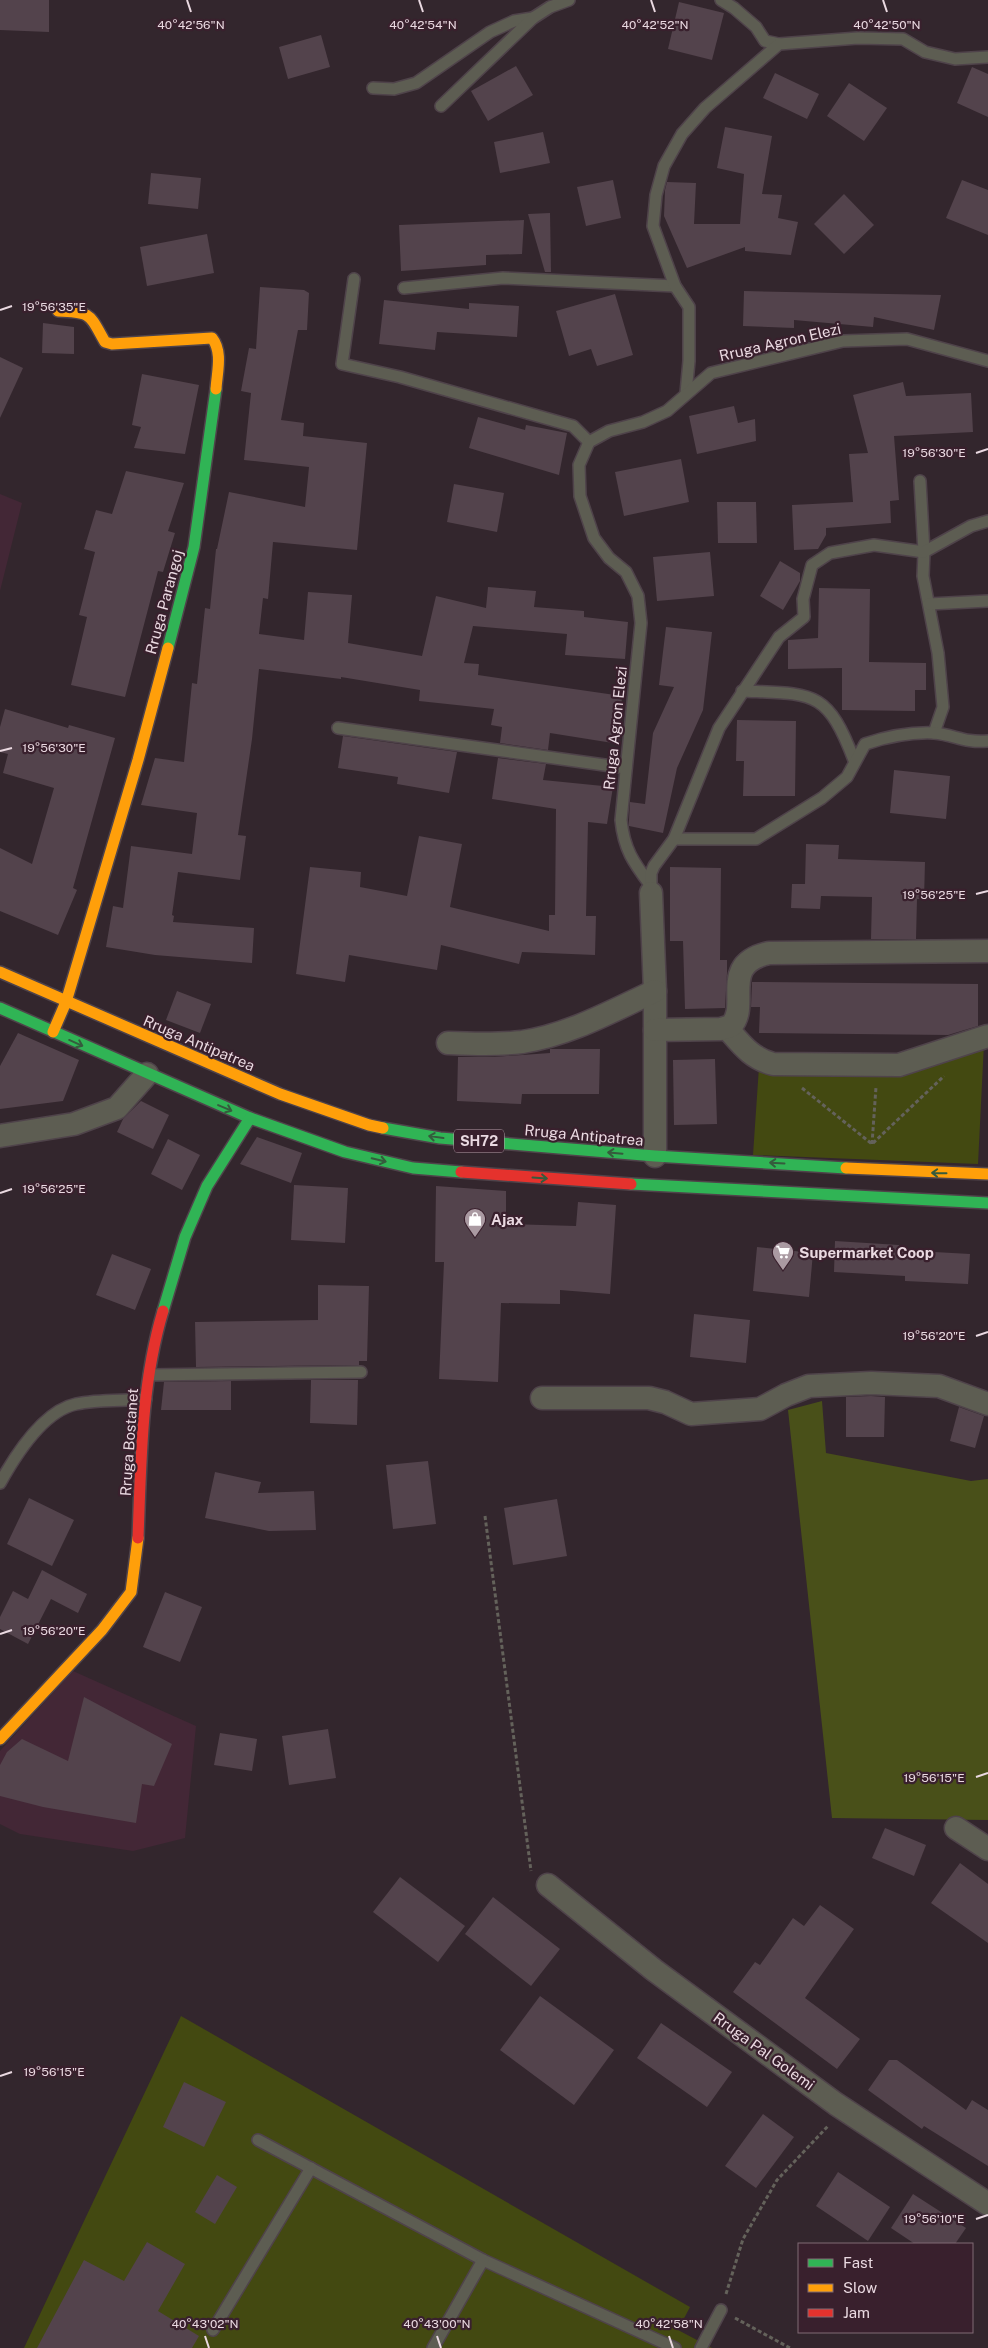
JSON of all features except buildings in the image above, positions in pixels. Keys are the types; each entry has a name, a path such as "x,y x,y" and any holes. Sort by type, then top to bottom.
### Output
{"main road":[{"name":"Rruga Parangoj","path":"53,1032 66,1002 138,760 194,547 220,358 212,338 112,344 105,342 90,316 82,312 58,311"},
{"name":"Rruga Antipatrea","path":"0,972 280,1094 369,1125 440,1138 655,1156 988,1174"},
{"name":"SH72","path":"0,1008 250,1118 345,1152 413,1168 662,1187 930,1201 988,1202"},
{"name":"Rruga Bostanet","path":"0,1739 102,1630 131,1592 138,1550 146,1399 155,1338 185,1237 207,1186 250,1118"}],"street":[{"path":"651,889 655,991 655,1156"},
{"path":"655,1030 728,1028 734,1023 736,1018 740,974 746,963 756,956 769,953 988,951"},
{"path":"448,1043 506,1044 541,1038 574,1028 655,991"},
{"path":"728,1028 749,1053 759,1060 773,1064 877,1066 906,1063 988,1036"},
{"path":"0,1136 74,1124 117,1108 147,1074"},
{"path":"542,1398 648,1398 665,1402 691,1414 760,1409 786,1395 809,1386 871,1383 939,1386 988,1404"},
{"path":"956,1828 988,1850"},
{"name":"Rruga Pal Golemi","path":"548,1885 654,1970 844,2109 988,2204"}],"lane":[{"path":"441,106 533,18 550,7 568,0"},
{"path":"721,0 734,8 756,27 765,41 778,44 858,38 903,39 925,52 955,59 988,57"},
{"path":"373,88 394,89 416,83 490,32 514,21 533,18"},
{"path":"686,393 689,361 689,307 675,286 653,226 656,194 664,166 682,134 725,88 778,44"},
{"path":"404,288 503,278 675,286"},
{"path":"354,279 342,364 400,377 573,426 589,442"},
{"name":"Rruga Agron Elezi","path":"651,889 636,866 623,840 621,820 641,623 638,596 626,572 609,558 594,538 580,496 579,466 589,442 609,431 642,422 667,411 712,373 843,341 907,339 988,361"},
{"path":"920,481 924,552 923,576 938,653 943,707 934,734"},
{"path":"651,889 654,866 674,839 719,728 779,637 804,617 803,599 812,565 830,553 874,546 924,552 971,526 988,521"},
{"path":"929,604 988,601"},
{"path":"742,691 797,694 818,701 832,713 842,728 854,760"},
{"path":"338,728 626,768"},
{"path":"674,839 756,839 774,830 822,798 847,777 854,760 865,744 885,737 934,734 971,742 988,741"},
{"path":"150,1375 361,1372"},
{"path":"0,1483 4,1464 41,1425 58,1411 76,1404 146,1399"},
{"path":"258,2140 484,2260 675,2348"},
{"path":"212,2330 311,2168"},
{"path":"432,2348 484,2260"},
{"path":"701,2348 721,2310"}],"path":[{"path":"773,1064 872,1144"},
{"path":"871,1169 877,1066"},
{"path":"872,1144 951,1070"},
{"path":"485,1516 531,1872 548,1885"},
{"path":"790,2348 721,2310 744,2238 778,2180 844,2109"}],"shaded area":[{"path":"0,494 22,503 0,591"},
{"path":"73,1671 196,1726 185,1838 133,1851 20,1834 0,1824 0,1751"}],"green space":[{"path":"984,1043 978,1164 753,1155 759,1067 906,1070"},
{"path":"822,1401 826,1453 971,1481 988,1479 988,1820 832,1818 788,1410"},
{"path":"181,2016 690,2307 678,2330 712,2348 24,2348"}],"traffic: fast":[{"path":"168,648 194,547 216,389"},
{"path":"0,1008 250,1118 345,1152 413,1168 461,1172"},
{"path":"163,1311 185,1237 207,1186 250,1118"},
{"path":"383,1128 440,1138 655,1156 846,1168"},
{"path":"631,1184 988,1203"}],"traffic: slow":[{"path":"58,311 77,312 88,316 96,325 105,342 112,344 212,338 218,356 216,389"},
{"path":"53,1032 66,1002 138,760 168,648"},
{"path":"0,972 280,1094 369,1125 383,1128"},
{"path":"846,1168 988,1174"},
{"path":"0,1739 102,1630 131,1592 138,1538"}],"traffic: jam":[{"path":"461,1172 631,1184"},
{"path":"138,1538 141,1452 146,1395 150,1367 163,1311"}],"place":[{"name":"Ajax","path":"475,1238"},
{"name":"Supermarket Coop","path":"783,1271"}]}
